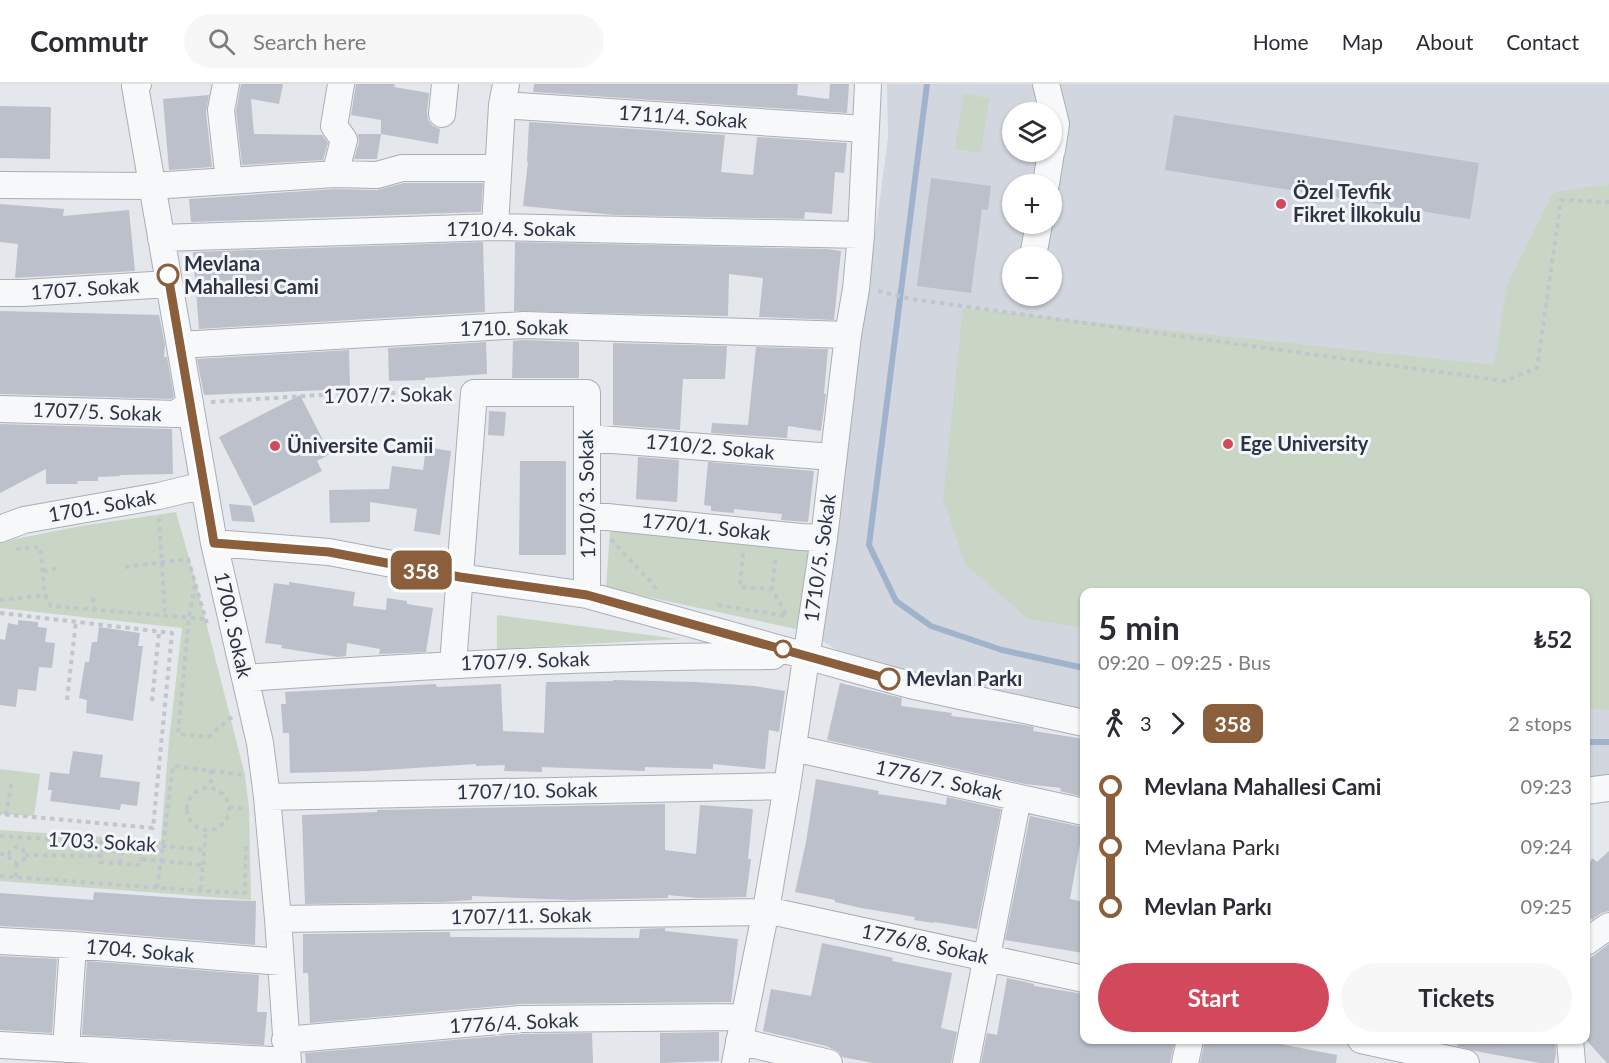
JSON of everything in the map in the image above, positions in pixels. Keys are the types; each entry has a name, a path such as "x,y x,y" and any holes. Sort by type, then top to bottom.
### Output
{"street":[{"path":"226,84 221,110 229,181"},
{"path":"335,174 344,140 334,126 341,84"},
{"path":"442,114 444,84"},
{"name":"1710/5. Sokak","path":"739,1040 765,911 793,748 806,656 812,538 832,457 856,289 861,235 868,84"},
{"path":"1046,84 1050,102"},
{"name":"1700. Sokak","path":"132,85 152,186 214,543 260,742 257,803 278,920 287,1055"},
{"path":"495,227 504,95"},
{"name":"1711/4. Sokak","path":"504,95 865,129"},
{"path":"0,185 152,186 335,174 377,175 402,168 498,168"},
{"name":"1710/4. Sokak","path":"161,238 495,227 861,235"},
{"name":"1707. Sokak","path":"0,293 34,293 169,284"},
{"name":"1710. Sokak","path":"180,345 524,325 848,334"},
{"path":"453,664 474,393"},
{"name":"1707/7. Sokak","path":"474,393 587,393"},
{"name":"1710/3. Sokak","path":"587,393 587,595"},
{"name":"1707/5. Sokak","path":"0,409 176,414 190,403"},
{"name":"1710/2. Sokak","path":"587,438 832,457"},
{"name":"1701. Sokak","path":"5,539 24,519 159,496 204,485"},
{"name":"1770/1. Sokak","path":"588,515 812,538"},
{"path":"214,543 329,552 460,577 587,595 910,685 1080,722"},
{"name":"1707/9. Sokak","path":"245,678 453,664 675,656 806,656"},
{"name":"1776/7. Sokak","path":"793,748 1080,811"},
{"name":"1707/10. Sokak","path":"257,803 787,786"},
{"path":"1590,790 1609,789"},
{"path":"966,1063 1018,798"},
{"name":"1707/11. Sokak","path":"278,920 765,911"},
{"name":"1776/8. Sokak","path":"765,911 1080,978"},
{"path":"1590,939 1609,926"},
{"name":"1704. Sokak","path":"0,941 280,962"},
{"path":"66,1049 74,945"},
{"name":"1776/4. Sokak","path":"0,1045 287,1055 521,1019 739,1040 829,1063"},
{"path":"1185,1063 1189,1044"},
{"path":"1373,1044 1391,1050 1466,1063"},
{"path":"1570,1044 1572,1063"}],"path":[{"path":"873,290 911,299 1505,381 1537,368 1561,200 1609,202"},
{"name":"1707/7. Sokak","path":"190,403 350,393 474,393"},
{"path":"159,496 165,615"},
{"path":"588,515 665,597"},
{"path":"710,604 787,616 772,590 776,548 812,538"},
{"path":"5,539 40,547 45,595 51,606 205,619"},
{"path":"744,545 740,587 772,590"},
{"path":"125,567 188,559"},
{"path":"43,571 59,568"},
{"path":"195,585 189,617 178,734 208,737 238,711"},
{"path":"0,600 45,595"},
{"path":"93,598 95,609"},
{"path":"0,613 172,633 153,828 0,814"},
{"path":"67,700 76,621"},
{"path":"152,701 159,632"},
{"path":"157,888 173,766 243,775"},
{"path":"211,770 211,788"},
{"path":"6,814 12,780"},
{"path":"204,788 211,788 223,794 229,807 229,813 223,824 212,830 194,825 187,813 192,794 204,788"},
{"path":"229,807 257,803"},
{"path":"200,891 206,830"},
{"name":"1703. Sokak","path":"0,836 205,850"},
{"path":"18,837 18,847"},
{"path":"9,854 11,850 18,847"},
{"path":"18,847 24,851 25,855"},
{"path":"101,850 142,853 141,865 100,862 101,856 101,850"},
{"path":"120,864 121,851"},
{"path":"0,854 9,854"},
{"path":"9,854 12,862 17,863 22,862 25,855"},
{"path":"25,855 101,856"},
{"path":"142,859 203,865"},
{"path":"16,877 17,863"},
{"path":"0,876 245,893"}],"shaded area":[{"name":"Ege University","path":"887,84 1609,84 1609,776 1590,777 1590,588 1080,588 1080,711 851,659 821,640 888,138"}],"green space":[{"path":"963,94 989,98 981,153 955,149"},
{"path":"1609,184 1609,710 1590,708 1590,588 1080,588 1080,627 1028,619 965,564 943,499 963,308 1494,365 1507,285 1553,193"},
{"path":"176,512 245,775 249,809 251,900 0,881 0,830 161,841 169,740 182,628 0,608 0,542 81,526"},
{"path":"610,531 812,544 796,629 606,588"},
{"path":"497,615 679,639 497,649"},
{"path":"0,769 40,774 34,816 0,814"}],"building":[{"path":"241,84 283,84 279,104 251,99 254,134 322,135 328,143 323,160 242,165 236,111"},
{"path":"356,84 395,84 394,87 429,93 428,120 440,129 438,144 381,134 381,120 351,115"},
{"path":"534,84 798,84 797,95 829,99 830,84 849,84 847,113 533,92"},
{"path":"209,95 206,112 212,167 169,170 163,99"},
{"path":"0,106 51,107 50,159 0,158"},
{"path":"1174,115 1479,163 1470,219 1165,170"},
{"path":"529,122 725,135 721,172 753,175 757,137 847,143 844,173 835,172 832,214 805,212 804,219 614,215 523,206 528,162"},
{"path":"358,134 381,134 377,159 354,159 359,143"},
{"path":"931,178 991,186 988,210 982,209 971,293 917,286"},
{"path":"404,183 483,183 481,212 191,222 189,199 335,189 377,190"},
{"path":"0,204 64,209 63,216 129,210 135,271 15,278 18,244 0,242"},
{"path":"483,242 485,312 199,329 193,252"},
{"path":"515,242 841,251 834,320 759,317 763,278 729,274 728,316 514,311"},
{"path":"0,311 159,315 165,345 164,357 167,357 174,397 171,399 0,394"},
{"path":"513,341 579,342 579,378 512,378"},
{"path":"486,342 487,374 389,381 388,348"},
{"path":"613,343 727,346 725,379 683,379 680,430 613,425"},
{"path":"756,347 828,349 824,394 826,394 821,431 788,426 787,438 711,433 712,423 748,425"},
{"path":"349,350 350,389 204,395 197,359"},
{"name":"Üniversite Camii","path":"300,395 330,454 317,461 322,471 254,506 219,437"},
{"path":"489,411 506,412 504,436 488,435"},
{"path":"0,424 172,429 173,474 120,475 98,477 98,481 77,481 78,484 46,484 46,469 0,493"},
{"path":"426,447 451,451 440,535 414,531 417,509 370,502 370,522 330,523 329,490 389,489 392,466 423,470"},
{"path":"638,457 679,460 677,502 636,499"},
{"path":"520,461 566,461 566,555 519,555"},
{"path":"708,462 814,471 808,522 781,520 782,514 734,509 734,513 711,511 711,506 704,505"},
{"path":"229,504 251,506 255,522 232,521"},
{"path":"289,582 355,592 353,606 386,610 387,598 433,608 426,652 379,654 380,649 347,643 346,656 338,657 281,648 282,645 265,643 274,583 289,585"},
{"path":"18,620 38,622 38,627 47,628 45,642 55,643 52,668 39,667 36,691 18,689 16,707 0,705 0,639 5,640 8,623 18,625"},
{"path":"99,627 140,633 138,646 143,646 133,721 86,713 87,700 79,698 85,662 89,662 92,642 97,642"},
{"path":"613,680 696,682 755,686 785,691 779,732 769,730 765,769 713,764 713,769 645,767 645,771 542,767 542,772 504,771 505,765 476,766 476,764 369,771 290,773 289,733 283,733 281,704 286,704 285,692 436,684 437,687 501,684 503,731 544,733 546,682"},
{"path":"840,683 902,698 901,706 952,713 951,716 1018,724 1034,727 1033,731 1080,738 1080,796 1060,791 1061,788 1025,784 827,740"},
{"path":"73,751 103,755 100,777 140,782 137,806 121,804 120,810 50,801 52,790 48,790 50,772 69,774"},
{"path":"816,779 879,791 878,794 946,805 947,797 1001,809 977,929 914,920 915,917 861,908 795,892"},
{"path":"665,804 665,850 696,854 700,805 753,809 748,859 751,859 746,897 698,898 668,895 668,898 571,900 472,896 472,900 443,902 305,904 302,815 377,812 377,810"},
{"path":"1030,816 1080,826 1080,844 1070,899 1080,901 1080,952 1005,940"},
{"path":"1609,851 1609,911 1601,913 1592,920 1590,917 1590,862 1592,858 1597,862"},
{"path":"94,892 256,901 255,945 0,926 0,893 93,900"},
{"path":"665,928 665,931 738,939 731,1002 521,1004 310,1023 308,973 303,973 303,934 450,932 450,937 639,938 640,929"},
{"path":"822,943 952,973 941,1028 957,1032 951,1063 873,1063 842,1057 839,1052 826,1046 763,1031 771,989 811,996"},
{"path":"1609,944 1609,1063 1590,1044 1590,958"},
{"path":"0,956 57,959 52,1033 0,1030"},
{"path":"87,961 259,975 257,1012 267,1012 264,1045 82,1035"},
{"path":"1007,978 1034,984 1034,986 1080,993 1080,1044 1174,1044 1170,1063 981,1063 987,1033 997,1035"},
{"path":"719,1032 719,1061 660,1063 660,1033"},
{"path":"592,1033 593,1063 306,1063 305,1053 522,1034"},
{"path":"1204,1044 1281,1044 1337,1055 1336,1063 1200,1063"},
{"path":"1457,1044 1555,1044 1556,1054 1554,1063 1540,1063 1457,1046"}],"waterway":[{"path":"927,84 869,545 896,601 931,626 1002,650 1080,667"},
{"path":"1590,742 1609,742"}],"bus line":[{"name":"358","path":"168,275 214,543 329,552 460,577 587,595 889,679"}],"place":[{"name":"Özel Tevfik Fikret İlkokulu","path":"1281,204"},
{"name":"Mevlana Mahallesi Cami","path":"168,275"},
{"name":"Ege University","path":"1228,444"},
{"name":"Üniversite Camii","path":"275,446"},
{"name":"Mevlan Parkı","path":"889,679"}]}
